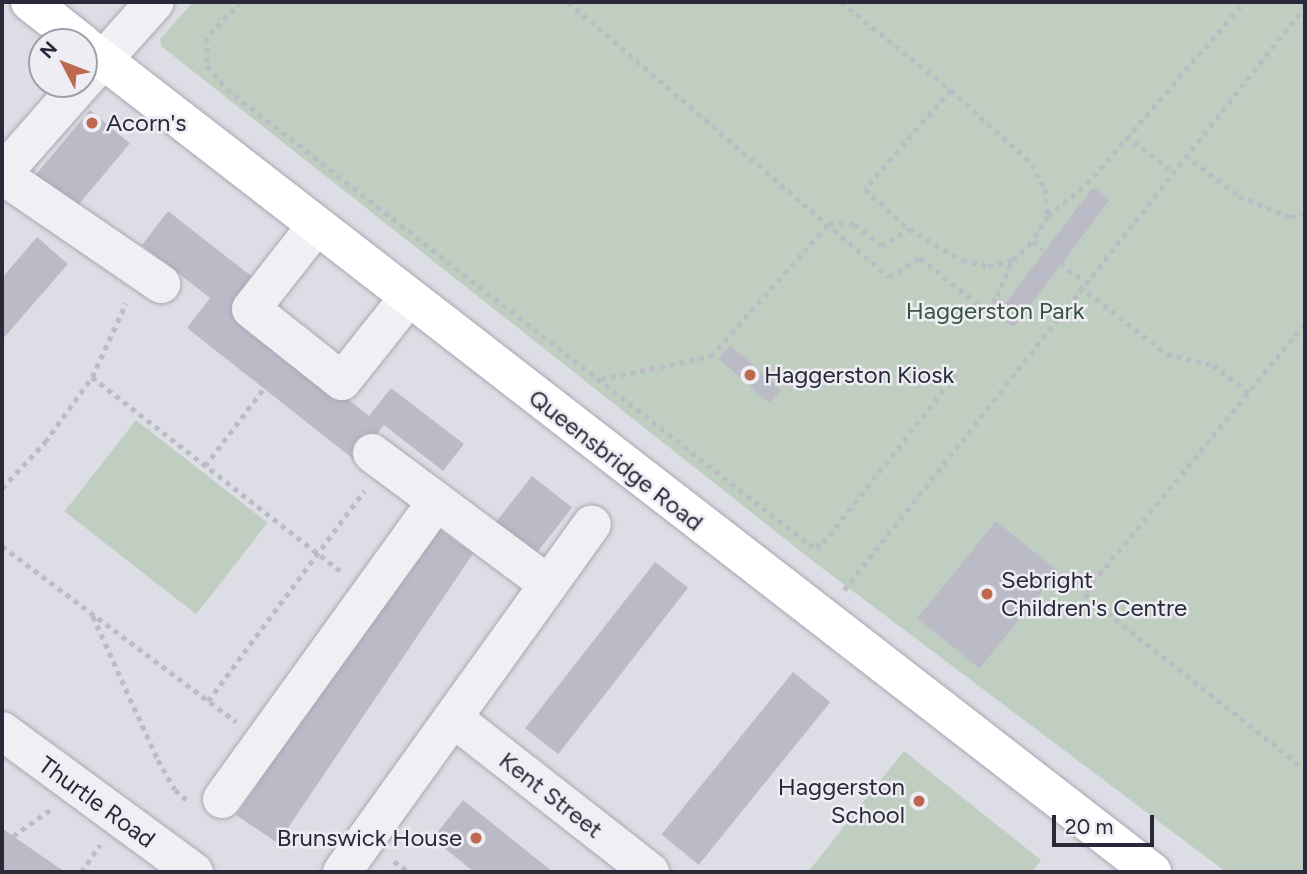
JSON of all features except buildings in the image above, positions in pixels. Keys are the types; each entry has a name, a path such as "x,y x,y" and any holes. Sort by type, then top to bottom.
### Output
{"main road":[{"name":"Queensbridge Road","path":"30,2 55,28"},
{"name":"Queensbridge Road","path":"98,70 316,226 1152,872"}],"street":[{"path":"98,52 155,2"},
{"path":"60,98 2,175 151,277"},
{"path":"316,226 251,309 341,381 408,298"},
{"path":"379,458 548,584"},
{"path":"208,802 263,743 437,501"},
{"path":"342,872 592,524"},
{"name":"Kent Street","path":"453,718 650,872"},
{"name":"Thurtle Road","path":"2,731 194,872"}],"path":[{"path":"241,2 207,38 207,66 227,89 816,547 959,370"},
{"path":"568,2 889,277 920,258 986,310"},
{"path":"841,2 951,90 1032,164 1045,188 1048,216"},
{"path":"980,318 1013,260 1033,241 1048,216 1087,184 1244,2"},
{"path":"847,585 1080,286 1305,6"},
{"path":"951,90 865,189 909,229 962,260 988,265 1013,260"},
{"path":"1126,136 1172,171"},
{"path":"1185,155 1239,196 1290,217 1305,213"},
{"path":"600,380 710,356 829,223"},
{"path":"829,223 855,224 881,246 909,229"},
{"path":"1033,241 1043,250"},
{"path":"1060,263 1084,281"},
{"path":"2,488 45,442 92,377 151,277"},
{"path":"1080,286 1167,354 1213,365 1248,393"},
{"path":"1305,324 1084,594 1305,769"},
{"path":"92,377 370,594"},
{"path":"205,466 264,388"},
{"path":"208,701 317,553 379,458"},
{"path":"2,546 263,743"},
{"path":"92,615 158,760 175,790 208,802"},
{"path":"13,836 79,789"}],"green space":[{"name":"Haggerston Park","path":"193,2 1305,2 1305,872 1226,872 818,565 161,46 160,39"},
{"path":"136,420 268,523 196,614 65,511"},
{"name":"Haggerston School","path":"904,751 1041,860 1032,872 808,872"}],"place":[{"name":"Acorn's","path":"92,123"},
{"name":"Haggerston Kiosk","path":"750,375"},
{"name":"Sebright Children's Centre","path":"987,594"},
{"name":"Haggerston School","path":"919,801"},
{"name":"Brunswick House","path":"476,838"}]}
